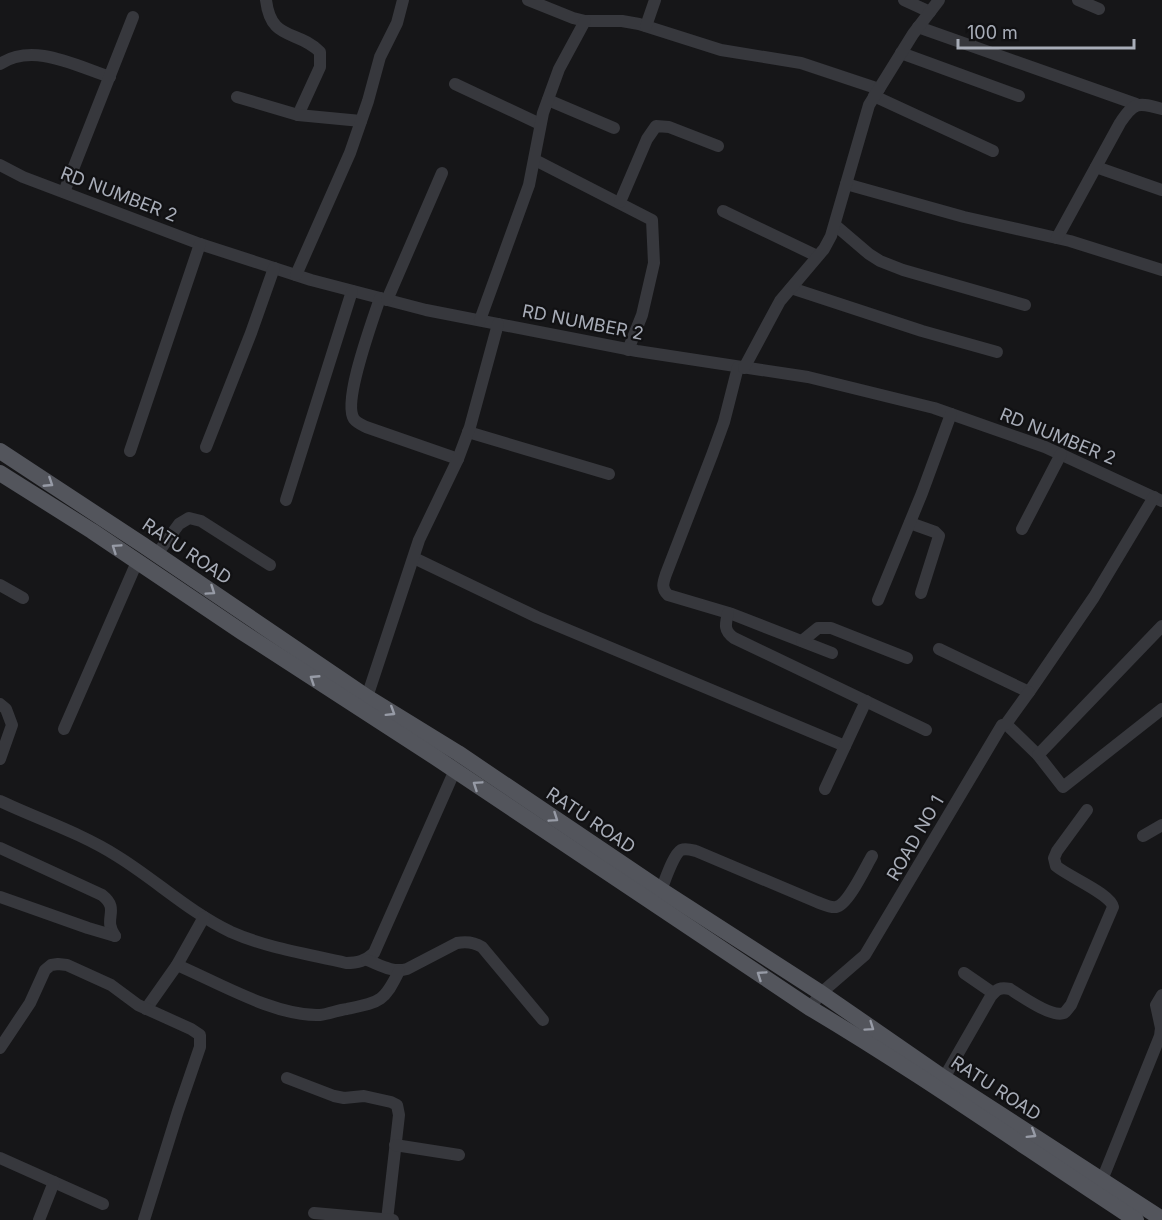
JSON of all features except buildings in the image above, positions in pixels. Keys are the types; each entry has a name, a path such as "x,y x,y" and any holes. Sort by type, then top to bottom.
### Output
{"main road":[{"name":"RATU ROAD","path":"0,451 157,554 367,697 458,753 661,890 821,993 944,1078 1162,1219"},
{"name":"RATU ROAD","path":"0,473 251,639 455,770 810,1008 1011,1135 1136,1220"}],"street":[{"path":"266,0 267,12 275,26 315,47 320,52 320,67 298,115"},
{"path":"296,275 350,153 380,57 397,24 403,0"},
{"path":"528,0 585,21 622,21 646,26 721,50 801,63 876,93 993,151"},
{"path":"646,26 655,0"},
{"path":"903,0 930,12"},
{"path":"832,653 728,613 668,595 662,584 712,455 741,367 780,301 831,236 869,105 918,27 939,0"},
{"path":"1078,0 1099,9"},
{"path":"64,192 133,17"},
{"path":"480,320 529,185 540,124 548,100 559,69 585,21"},
{"path":"918,27 1136,104 1161,107"},
{"path":"901,53 1019,96"},
{"path":"0,64 8,58 36,55 50,57 110,77"},
{"path":"454,84 540,124"},
{"path":"237,97 298,115 361,121"},
{"path":"548,100 614,128"},
{"path":"1057,238 1120,123 1136,104"},
{"path":"620,202 647,139 656,126 669,127 718,146"},
{"path":"535,160 652,220 654,263 642,315 628,350"},
{"name":"RD NUMBER 2","path":"0,165 200,244 352,291 628,350 808,377 934,408 1045,447 1158,499"},
{"path":"1096,167 1162,190"},
{"path":"442,173 383,299 353,384 351,412 355,421 366,427 458,459"},
{"path":"846,184 964,217 1106,251 1162,270"},
{"path":"723,211 817,256"},
{"path":"835,225 869,255 880,261 903,270 1025,305"},
{"path":"130,451 200,244"},
{"path":"206,447 274,268"},
{"path":"791,288 922,331 997,352"},
{"path":"286,500 352,291"},
{"path":"367,697 428,520 458,459 468,432 498,324"},
{"path":"878,600 951,414"},
{"path":"468,432 609,474"},
{"path":"1022,529 1061,454"},
{"name":"ROAD NO 1","path":"810,1008 821,993 865,955 1002,725 1006,724 1029,692 1158,499"},
{"path":"157,554 179,525 189,518 201,521 270,565"},
{"path":"910,523 935,532 939,536 921,593"},
{"path":"414,558 537,617 845,746"},
{"path":"64,729 137,562"},
{"path":"0,585 23,598"},
{"path":"728,613 726,629 734,638 926,730"},
{"path":"1038,755 1162,626"},
{"path":"802,641 818,628 831,628 907,658"},
{"path":"939,648 1029,692"},
{"path":"825,789 866,701"},
{"path":"0,704 6,709 12,725 0,759"},
{"path":"1006,724 1038,755 1060,785 1065,787 1162,709"},
{"path":"0,801 108,851 167,893 233,933 278,948 346,963 358,963 367,960 374,953 455,770"},
{"path":"944,1078 993,993 998,989 1003,987 1010,989 1056,1014 1064,1012 1071,1005 1113,907 1113,901 1105,895 1074,880 1056,866 1054,858 1057,851 1087,810"},
{"path":"1143,836 1162,825"},
{"path":"0,848 102,895 110,901 112,908 109,923 115,936 0,897"},
{"path":"661,890 675,857 681,850 688,849 832,908 839,907 846,901 872,856"},
{"path":"146,1009 177,964 204,917"},
{"path":"367,960 390,970 399,971 458,943 475,942 482,946 543,1020"},
{"path":"177,964 268,1005 290,1011 321,1015 376,1003 391,988 399,971"},
{"path":"0,1048 30,1003 45,970 51,965 67,965 99,979 146,1009 200,1035 201,1041 144,1220"},
{"path":"964,973 993,993"},
{"path":"1102,1180 1161,1032 1160,1015 1156,1005 1162,995"},
{"path":"287,1078 334,1096 344,1098 364,1096 397,1105 396,1145 387,1220"},
{"path":"396,1145 459,1155"},
{"path":"0,1158 104,1204"},
{"path":"39,1220 54,1182"},
{"path":"314,1213 393,1220"}]}
